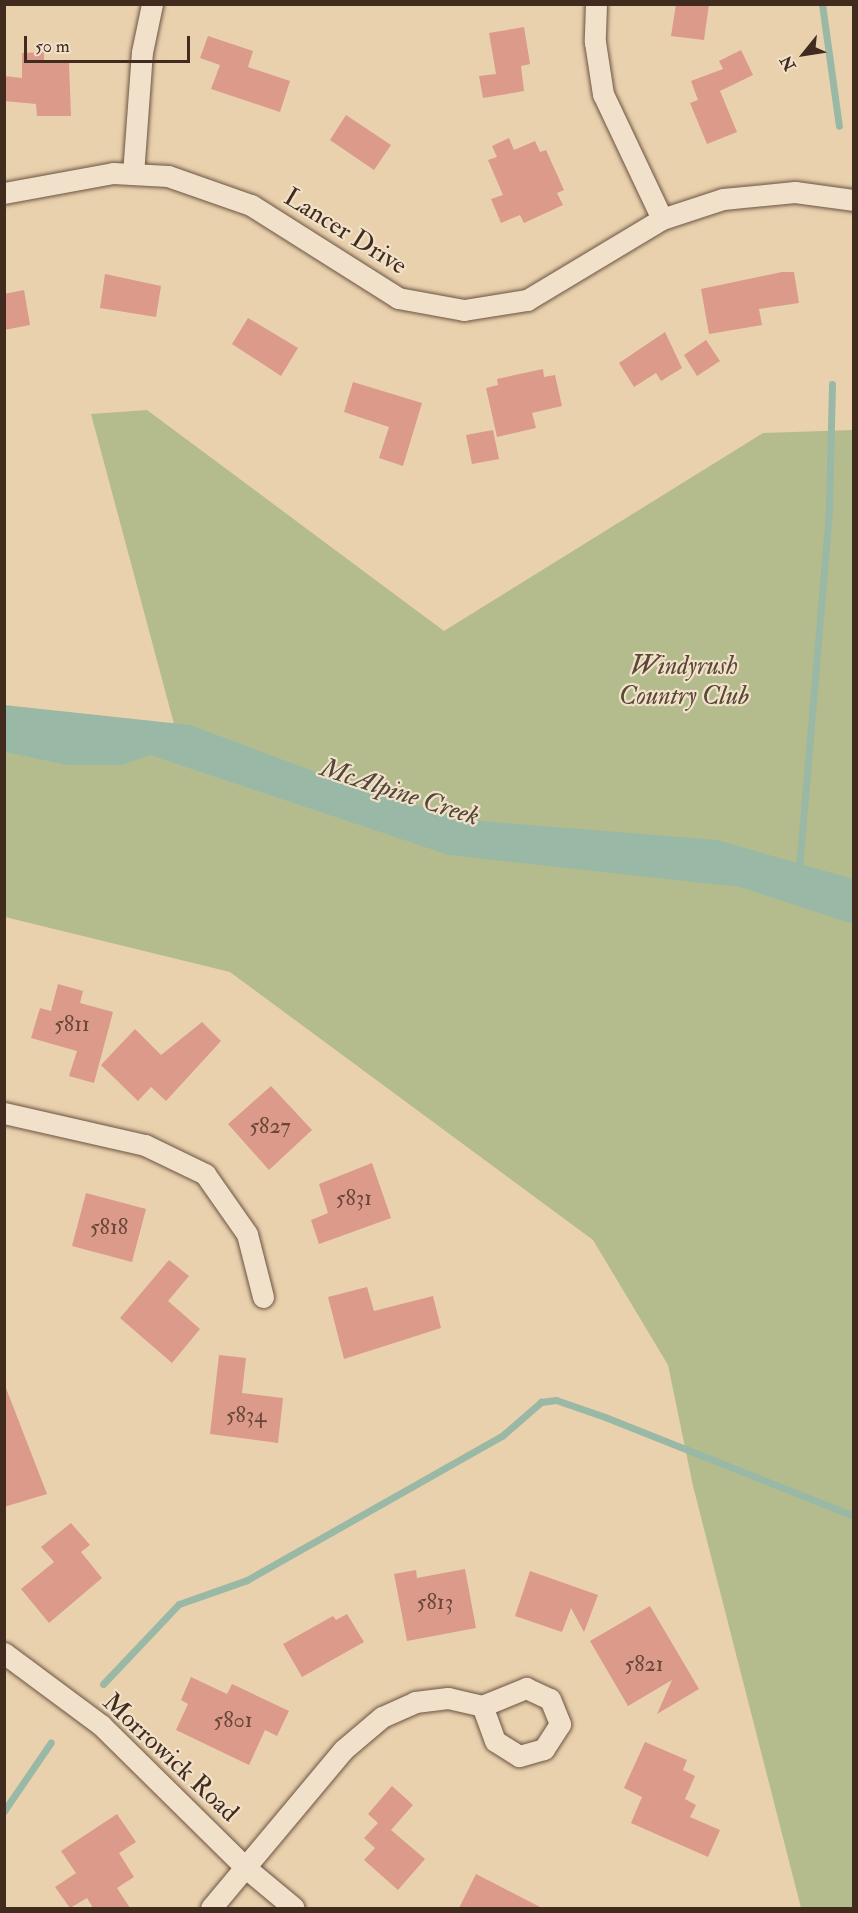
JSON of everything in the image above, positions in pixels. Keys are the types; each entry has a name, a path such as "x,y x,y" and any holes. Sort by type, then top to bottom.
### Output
{"street":[{"path":"133,174 142,52 152,4"},
{"path":"596,4 595,42 603,94 662,219"},
{"name":"Lancer Drive","path":"4,193 74,178 133,174 168,176 228,194 371,284 412,303 443,308 496,308 527,300 662,219 752,194 854,200"},
{"path":"4,1113 145,1146 205,1174 248,1234 263,1297"},
{"name":"Morrowick Road","path":"4,1653 101,1725 246,1868 294,1908"},
{"path":"211,1908 344,1750 382,1717 415,1702 448,1698 482,1706"}],"green space":[{"name":"Windyrush Country Club","path":"147,410 444,631 763,433 853,430 853,1908 801,1908 693,1486 668,1365 593,1240 230,972 5,917 5,727 178,739 91,414"}],"shaded area":[{"path":"4,705 190,725 377,795 481,821 717,840 853,879 853,924 740,887 449,855 150,755 122,765 68,765 5,752"}],"building":[{"path":"676,4 709,4 704,40 671,36"},
{"path":"524,27 530,64 521,66 524,91 483,98 479,76 496,74 489,33"},
{"path":"208,36 253,51 248,67 290,81 280,112 211,89 220,65 200,58"},
{"path":"741,50 753,75 720,91 737,132 707,144 690,103 698,100 691,81 723,69 719,61"},
{"path":"44,52 44,63 69,63 71,116 37,116 36,104 4,101 4,76 22,78 22,53"},
{"path":"346,115 391,145 374,170 330,140"},
{"path":"509,138 514,150 535,141 540,152 546,150 564,190 557,193 563,205 524,223 520,215 501,223 491,199 503,195 488,160 497,157 492,146"},
{"path":"782,272 794,272 799,303 759,309 762,325 709,334 701,289"},
{"path":"105,274 161,286 156,317 100,308"},
{"path":"24,290 30,325 4,330 4,294"},
{"path":"248,318 298,348 281,376 232,344"},
{"path":"665,332 682,368 661,381 656,373 634,387 619,363"},
{"path":"706,340 720,361 697,376 684,355"},
{"path":"543,369 544,377 555,375 562,406 532,413 536,428 497,437 486,388 498,385 497,379"},
{"path":"353,382 422,403 403,466 379,458 389,427 344,412"},
{"path":"493,430 499,459 472,464 466,435"},
{"path":"58,984 83,991 80,1003 113,1012 94,1083 69,1076 77,1051 31,1038 40,1008 51,1011"},
{"path":"202,1022 221,1041 166,1101 151,1087 138,1101 101,1065 135,1029 161,1055"},
{"path":"271,1086 312,1130 269,1170 228,1124"},
{"path":"372,1163 391,1218 319,1244 311,1220 328,1213 319,1184"},
{"path":"86,1193 146,1209 132,1262 72,1246"},
{"path":"169,1260 189,1276 168,1301 200,1329 172,1363 120,1318"},
{"path":"367,1287 374,1311 433,1296 441,1328 344,1359 328,1297"},
{"path":"219,1355 246,1358 242,1393 283,1398 278,1443 210,1434"},
{"path":"4,1383 47,1494 4,1507"},
{"path":"71,1523 90,1545 81,1552 102,1578 49,1623 21,1589 54,1562 41,1547"},
{"path":"465,1569 476,1628 407,1641 394,1574 416,1570 417,1578"},
{"path":"530,1571 598,1595 584,1632 571,1608 562,1632 515,1616"},
{"path":"650,1606 699,1689 657,1714 672,1680 628,1706 590,1641"},
{"path":"347,1614 364,1642 302,1677 283,1644 333,1616 336,1620"},
{"path":"191,1677 227,1694 232,1684 289,1711 277,1736 265,1730 249,1765 176,1730 188,1704 181,1700"},
{"path":"645,1742 687,1760 683,1770 695,1776 685,1799 696,1805 690,1817 720,1830 708,1857 631,1823 642,1797 624,1788"},
{"path":"392,1786 413,1805 391,1830 425,1859 398,1890 364,1860 375,1848 364,1838 378,1823 368,1814"},
{"path":"117,1814 136,1842 119,1853 134,1877 117,1888 130,1908 93,1908 87,1898 70,1908 55,1887 76,1873 61,1851"},
{"path":"476,1874 542,1908 459,1908"}],"waterway":[{"path":"822,4 839,126"},
{"path":"799,869 829,508 832,384"},
{"path":"103,1684 179,1604 247,1580 502,1436 541,1402 556,1400 605,1417 854,1516"},
{"path":"4,1811 51,1742"}],"water label":[{"name":"McAlpine Creek","path":"400,792"}]}
